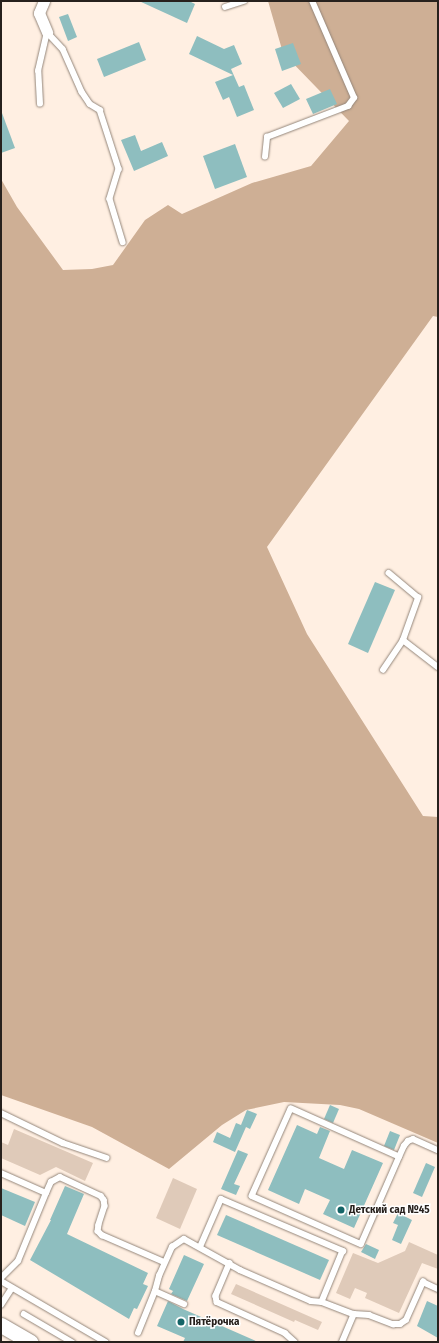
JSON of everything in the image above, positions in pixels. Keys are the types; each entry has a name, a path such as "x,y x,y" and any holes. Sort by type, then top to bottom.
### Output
{"street":[{"path":"44,1 39,13 47,32"},
{"path":"1,1325 31,1342"}],"lane":[{"path":"225,7 244,1"},
{"path":"265,157 267,137 348,106 354,98 312,1"},
{"path":"40,104 38,71 47,32"},
{"path":"47,32 63,49 82,92 90,104 100,110 119,169 110,199 123,242"},
{"path":"383,670 404,640 418,598 389,574"},
{"path":"404,640 438,667"},
{"path":"399,1157 291,1109 252,1196 361,1244 399,1157 408,1141 413,1139 438,1150"},
{"path":"1,1113 63,1143 107,1158"},
{"path":"1,1173 46,1192"},
{"path":"1,1278 18,1261 51,1182 60,1177 101,1196 105,1206 98,1231 102,1235 164,1262"},
{"path":"200,1247 222,1199 343,1251 322,1302"},
{"path":"138,1333 155,1291 164,1262 172,1247 184,1239 230,1263 240,1270 310,1301 322,1302 354,1314 369,1315 393,1324 400,1324 406,1320 423,1282 438,1289"},
{"path":"230,1263 216,1296 218,1302 285,1333 295,1342"},
{"path":"1,1281 106,1342"},
{"path":"1,1305 12,1288"},
{"path":"155,1291 184,1304"},
{"path":"24,1314 72,1342"},
{"path":"342,1342 354,1314"}],"shaded area":[{"path":"268,1 438,1 438,317 433,316 267,547 307,634 423,816 438,817 438,1143 359,1109 340,1105 284,1102 246,1110 222,1125 169,1169 92,1127 1,1095 1,179 17,207 63,270 92,269 113,265 145,220 168,205 182,214 252,183 311,166 349,121 283,53"},
{"path":"14,1129 93,1163 85,1181 56,1167 40,1175 1,1158 1,1142 8,1145"},
{"path":"173,1178 197,1189 180,1229 156,1218"},
{"path":"409,1242 438,1255 438,1269 422,1263 399,1313 365,1298 367,1293 355,1288 350,1299 336,1293 353,1253 378,1263 405,1251"},
{"path":"236,1284 322,1322 318,1330 295,1320 294,1322 231,1294"}],"building":[{"path":"139,1 189,1 195,4 187,23"},
{"path":"68,14 77,37 68,41 59,17"},
{"path":"197,36 224,49 234,45 242,64 231,69 239,87 244,85 254,110 237,117 229,97 223,100 215,82 233,75 189,54"},
{"path":"139,42 146,60 104,77 97,59"},
{"path":"293,43 301,64 282,71 275,49"},
{"path":"291,84 300,99 283,108 274,93"},
{"path":"330,89 337,104 313,114 306,99"},
{"path":"2,113 15,148 1,153 1,114"},
{"path":"135,135 141,151 162,142 168,156 134,171 121,140"},
{"path":"235,144 247,177 215,189 203,156"},
{"path":"375,582 395,590 368,653 348,644"},
{"path":"330,1105 339,1109 333,1123 324,1119"},
{"path":"247,1110 257,1114 250,1129 246,1127 235,1152 213,1142 217,1132 230,1138 236,1123 241,1125"},
{"path":"297,1125 317,1134 320,1127 330,1131 319,1158 344,1169 352,1150 383,1163 354,1228 323,1214 330,1200 305,1189 299,1204 268,1190"},
{"path":"390,1131 400,1135 394,1150 384,1146"},
{"path":"238,1150 248,1154 234,1184 240,1186 236,1195 221,1189"},
{"path":"426,1163 435,1167 422,1197 413,1193"},
{"path":"65,1186 84,1194 67,1234 148,1273 143,1284 148,1286 137,1309 134,1308 129,1319 30,1260 51,1220"},
{"path":"1,1188 35,1202 25,1226 1,1215"},
{"path":"398,1213 412,1220 401,1244 392,1240 398,1225 393,1223"},
{"path":"226,1215 329,1260 320,1280 217,1235"},
{"path":"366,1244 379,1250 375,1259 361,1252"},
{"path":"184,1255 204,1264 187,1301 171,1294 173,1291 169,1289"},
{"path":"168,1301 258,1342 183,1342 185,1338 157,1326"},
{"path":"427,1301 438,1306 438,1338 417,1326"}],"place":[{"name":"Детский сад №45","path":"341,1210"},
{"name":"Пятёрочка","path":"181,1322"}]}
